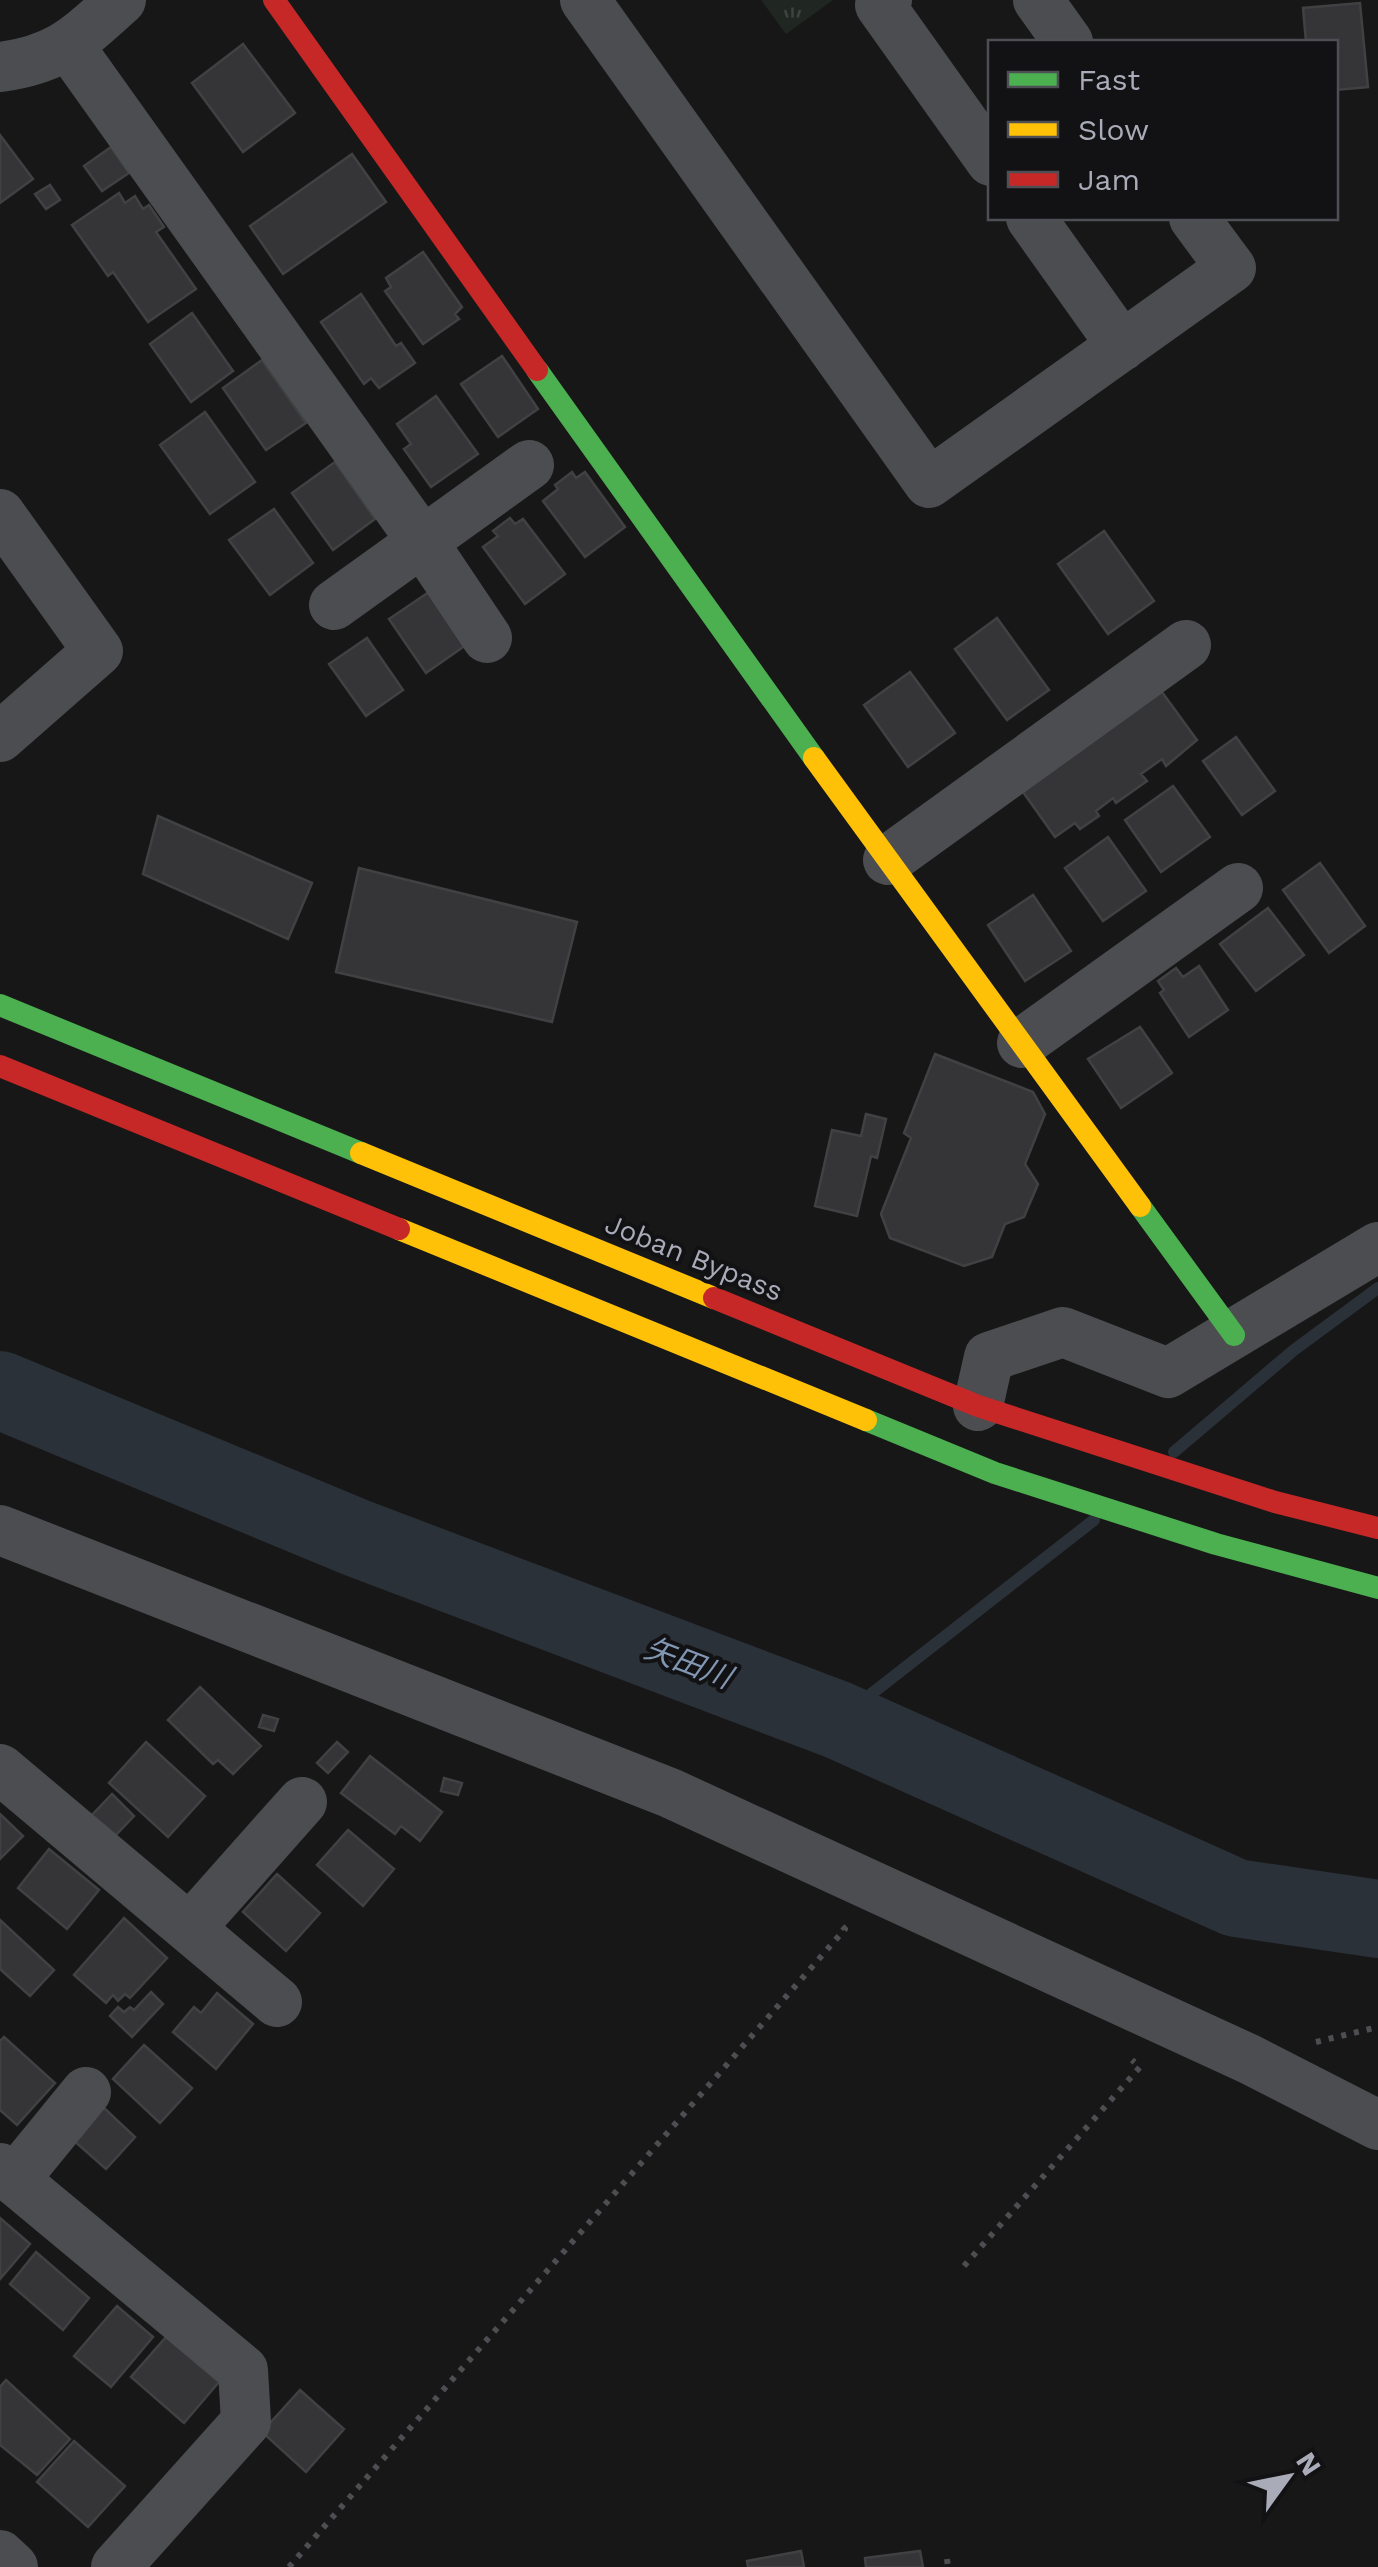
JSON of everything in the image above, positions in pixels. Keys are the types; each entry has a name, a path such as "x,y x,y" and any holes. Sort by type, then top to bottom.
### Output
{"main road":[{"path":"274,0 888,860 1234,1335"},
{"name":"Joban Bypass","path":"0,1005 978,1406 1275,1502 1378,1528"},
{"path":"0,1066 996,1473 1216,1544 1378,1588"}],"street":[{"path":"0,67 32,62 71,26 121,0"},
{"path":"584,0 929,484 1231,268 1195,220"},
{"path":"887,0 880,5 988,158"},
{"path":"1038,0 1067,40"},
{"path":"71,26 487,638"},
{"path":"1032,220 1122,346"},
{"path":"334,605 529,465"},
{"path":"0,514 98,652 0,737"},
{"path":"888,860 1186,645"},
{"path":"1022,1043 1238,888"},
{"path":"978,1406 989,1357 1063,1332 1168,1374 1378,1247"},
{"path":"0,1530 670,1794 1248,2059 1378,2126"},
{"path":"0,1769 277,2002"},
{"path":"190,1928 302,1802"},
{"path":"86,2092 7,2174 242,2370 246,2422 116,2567"},
{"path":"0,2556 14,2567"}],"path":[{"path":"288,2567 845,1928 832,1917"},
{"path":"964,2266 1140,2066 1126,2055"}],"green space":[{"path":"761,0 833,0 786,34"}],"building":[{"path":"1360,3 1368,87 1338,90 1338,40 1306,40 1303,8"},
{"path":"243,44 295,113 243,152 192,83"},
{"path":"0,135 33,179 0,203"},
{"path":"111,147 129,173 102,191 84,166"},
{"path":"352,154 386,202 283,274 250,226"},
{"path":"50,185 60,200 46,209 35,194"},
{"path":"119,193 125,203 135,196 143,209 149,205 164,227 156,232 196,289 148,322 113,272 108,276 72,225"},
{"path":"423,252 462,307 455,314 459,319 423,344 385,291 391,287 386,278"},
{"path":"361,294 396,346 401,343 415,363 379,388 371,378 364,384 321,322"},
{"path":"192,313 233,371 191,402 150,344"},
{"path":"502,356 538,409 498,437 461,384"},
{"path":"262,360 306,423 266,450 223,388"},
{"path":"436,396 478,454 431,487 404,449 411,444 397,424"},
{"path":"205,412 255,482 210,514 160,445"},
{"path":"335,462 375,519 333,550 292,493"},
{"path":"572,472 576,478 585,472 625,527 585,557 543,501"},
{"path":"274,509 313,563 270,595 229,540"},
{"path":"510,518 515,524 523,519 565,574 525,604 483,547 498,536 493,531"},
{"path":"1104,531 1154,601 1108,634 1058,564"},
{"path":"429,592 466,645 426,673 389,619"},
{"path":"997,618 1049,690 1007,720 955,649"},
{"path":"367,638 403,690 366,716 329,664"},
{"path":"910,672 955,733 908,767 864,705"},
{"path":"1162,692 1197,740 1166,766 1162,759 1141,774 1147,781 1116,803 1113,798 1096,811 1099,816 1080,829 1075,823 1055,837 1023,792"},
{"path":"1236,737 1275,791 1242,815 1203,761"},
{"path":"1173,786 1210,837 1161,872 1125,820"},
{"path":"158,816 312,883 288,939 143,874"},
{"path":"1108,837 1146,891 1103,921 1065,868"},
{"path":"1320,863 1365,926 1329,953 1283,890"},
{"path":"359,868 577,922 552,1022 336,972"},
{"path":"1033,895 1071,951 1025,981 988,925"},
{"path":"1268,908 1304,955 1256,991 1220,944"},
{"path":"1199,966 1228,1010 1189,1037 1160,993 1164,990 1158,981 1176,968 1183,977"},
{"path":"1140,1027 1172,1073 1121,1108 1088,1059"},
{"path":"935,1054 1033,1092 1045,1114 1025,1164 1038,1184 1024,1217 1005,1224 992,1257 964,1266 890,1238 881,1214 911,1138 904,1133"},
{"path":"866,1114 886,1119 877,1158 871,1156 857,1216 815,1206 832,1130 861,1136"},
{"path":"200,1687 261,1746 233,1774 218,1760 213,1764 168,1720"},
{"path":"263,1715 278,1719 274,1731 259,1727"},
{"path":"146,1742 205,1796 168,1837 109,1783"},
{"path":"337,1742 348,1752 328,1773 317,1763"},
{"path":"370,1756 442,1812 420,1841 401,1826 395,1834 341,1793"},
{"path":"444,1778 462,1783 458,1795 441,1791"},
{"path":"112,1794 134,1816 113,1838 91,1816"},
{"path":"0,1814 23,1836 0,1859"},
{"path":"348,1830 394,1869 363,1906 317,1865"},
{"path":"49,1849 99,1890 67,1929 18,1888"},
{"path":"277,1874 320,1913 286,1951 243,1912"},
{"path":"124,1918 167,1958 130,1998 125,1994 118,2001 113,1995 106,2003 74,1975"},
{"path":"0,1920 54,1970 30,1996 0,1969"},
{"path":"151,1992 163,2004 132,2037 110,2016 118,2007 124,2012 130,2007 134,2010"},
{"path":"217,1993 253,2024 216,2069 173,2032 194,2007 201,2013"},
{"path":"4,2037 55,2083 17,2125 0,2110 0,2041"},
{"path":"144,2045 192,2088 160,2123 113,2079"},
{"path":"103,2107 135,2137 106,2169 73,2140"},
{"path":"0,2218 30,2244 0,2279"},
{"path":"36,2252 89,2298 63,2330 10,2284"},
{"path":"117,2306 153,2337 111,2387 74,2356"},
{"path":"166,2337 219,2382 184,2423 131,2377"},
{"path":"6,2380 70,2439 37,2475 0,2445 0,2387"},
{"path":"300,2390 344,2429 306,2472 262,2432"},
{"path":"74,2441 125,2486 88,2527 37,2482"},
{"path":"801,2551 804,2567 748,2567 747,2561"},
{"path":"920,2551 923,2567 866,2567 865,2558"}],"waterway":[{"path":"1174,1452 1294,1350 1378,1288"},
{"name":"矢田川","path":"0,1390 357,1538 838,1720 1236,1898 1378,1919"},
{"path":"838,1720 1094,1520"}],"traffic: fast":[{"path":"537,370 814,758"},
{"path":"0,1005 361,1153"},
{"path":"1140,1206 1234,1335"},
{"path":"866,1420 995,1473 1216,1544 1378,1588"}],"traffic: slow":[{"path":"814,758 1140,1206"},
{"path":"361,1153 714,1298"},
{"path":"399,1229 866,1420"}],"traffic: jam":[{"path":"274,0 537,370"},
{"path":"0,1066 399,1229"},
{"path":"714,1298 978,1406 1275,1502 1378,1528"}]}
